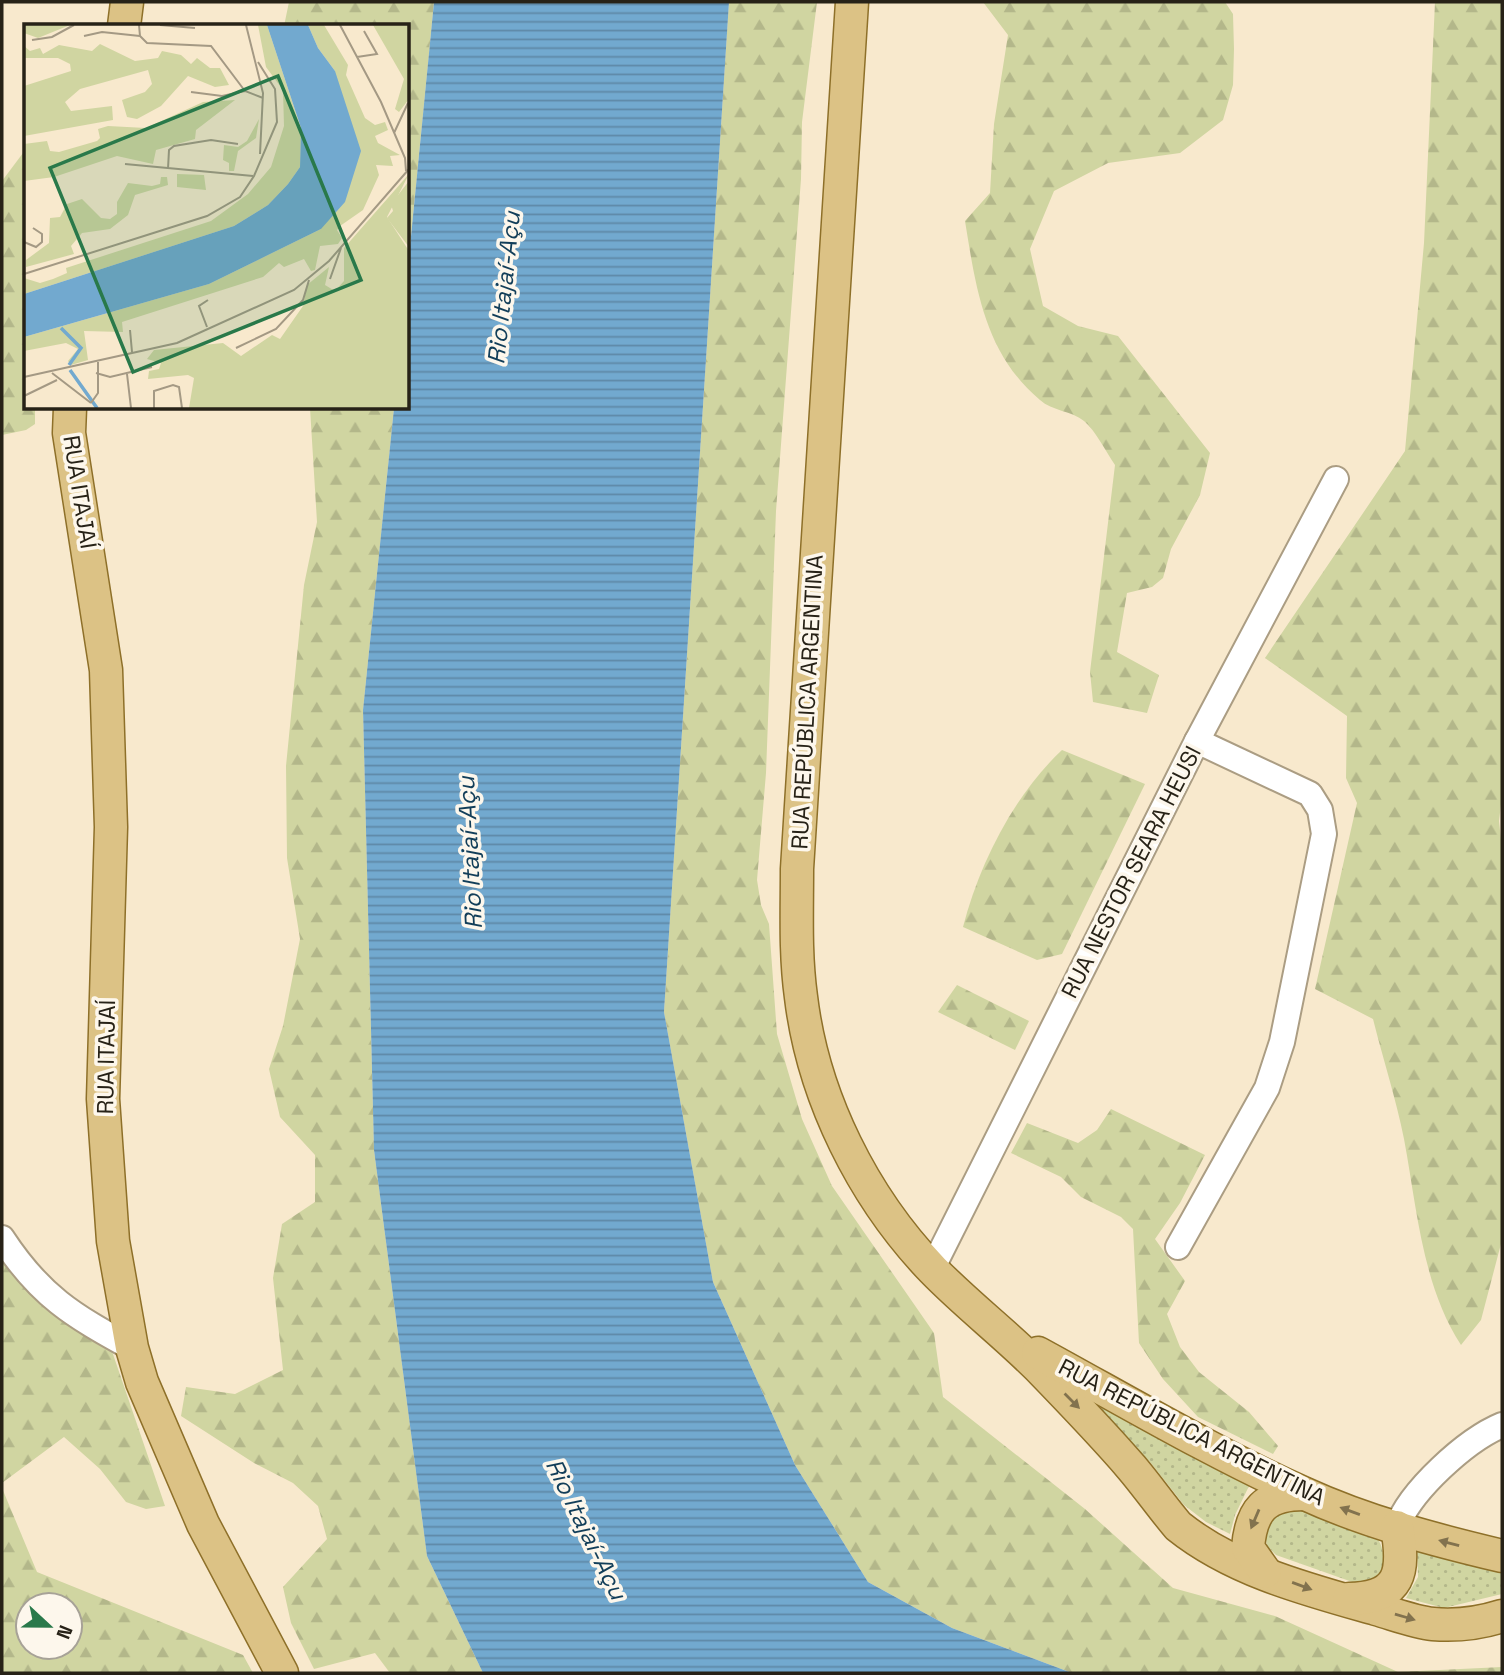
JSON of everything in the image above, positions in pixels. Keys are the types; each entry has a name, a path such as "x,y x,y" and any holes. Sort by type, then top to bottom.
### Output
{"main road":[{"path":"124,24 127,2"},
{"name":"RUA REPÚBLICA ARGENTINA","path":"852,2 798,849 797,945 801,998 812,1054 837,1124 874,1195 897,1230 932,1269 1006,1335 1097,1428 1178,1526 1213,1550 1339,1599 1430,1624 1467,1624 1502,1616"},
{"name":"RUA ITAJAÍ","path":"70,410 69,433 106,670 111,827 103,1099 111,1228 132,1348 147,1393 203,1524 282,1673"},
{"name":"RUA REPÚBLICA ARGENTINA","path":"1006,1335 1203,1443 1304,1494 1397,1527 1502,1556"},
{"path":"1265,1572 1248,1548 1254,1518 1261,1507 1271,1500 1287,1494 1304,1494"},
{"path":"1339,1599 1364,1598 1388,1591 1397,1578 1401,1564 1397,1527"}],"street":[{"name":"RUA NESTOR SEARA HEUSI","path":"932,1269 1197,741 1336,479"},
{"path":"1178,1247 1267,1088 1282,1042 1324,834 1320,810 1310,794 1197,741"},
{"path":"2,1238 33,1280 57,1303 132,1348"},
{"path":"1397,1527 1403,1510 1437,1474 1502,1425"}],"green space":[{"path":"289,2 434,2 410,247 410,24 284,24"},
{"path":"729,2 817,2 802,122 801,179 776,511 766,773 757,880 761,905 769,924 777,1034 802,1119 832,1186 934,1333 943,1397 1085,1509 1173,1588 1275,1616 1398,1672 1502,1667 1502,1673 1072,1673 952,1628 868,1582 795,1465 713,1282 664,1012"},
{"path":"983,2 1225,2 1233,14 1233,85 1223,120 1180,153 1108,163 1054,191 1030,249 1043,306 1078,326 1118,336 1210,453 1200,495 1171,549 1163,578 1152,587 1127,593 1117,652 1159,675 1147,713 1093,702 1090,672 1115,465 1084,421 1045,404 1021,382 995,341 979,295 965,221 990,193 994,124 1008,35"},
{"path":"1435,2 1502,2 1502,796 1499,821 1502,849 1502,1240 1481,1320 1461,1345 1437,1297 1429,1272 1401,1124 1373,1019 1315,989 1357,803 1346,778 1347,716 1265,658 1405,451 1424,243"},
{"path":"24,152 24,410 35,410 35,424 26,430 2,435 2,181"},
{"path":"310,410 394,410 363,710 374,1150 427,1556 483,1673 390,1673 375,1653 314,1669 291,1623 283,1587 327,1539 318,1506 293,1483 254,1463 181,1416 186,1387 235,1394 283,1370 273,1278 282,1224 315,1202 315,1155 280,1117 269,1069 283,1026 300,939 287,858 286,766 304,585 317,522"},
{"path":"1062,750 1145,784 1062,954 1037,960 963,927 978,879 1000,832 1029,788"},
{"path":"957,985 1029,1021 1015,1050 938,1012"},
{"path":"1111,1109 1205,1155 1180,1203 1155,1239 1185,1281 1167,1314 1180,1347 1199,1372 1249,1412 1278,1446 1273,1454 1198,1417 1163,1379 1139,1343 1133,1229 1121,1217 1081,1197 1061,1177 1011,1153 1027,1123 1078,1143 1097,1130"},
{"path":"2,1259 103,1325 165,1506 146,1509 126,1502 100,1469 64,1437 2,1483"},
{"path":"1076,1386 1250,1484 1235,1515 1230,1534 1206,1522 1184,1505 1150,1462"},
{"path":"2,1488 37,1572 243,1655 253,1673 2,1673"},
{"path":"1293,1507 1378,1539 1384,1562 1379,1574 1374,1579 1358,1584 1276,1555 1267,1546 1265,1533 1279,1511"},
{"path":"1417,1542 1502,1565 1502,1594 1444,1608 1406,1598 1418,1577"}],"water":[{"name":"Rio Itajaí-Açu","path":"434,2 729,2 664,1012 713,1282 795,1465 868,1582 952,1628 1072,1673 483,1673 427,1556 374,1150 363,710 394,410 410,410 410,247"}]}
